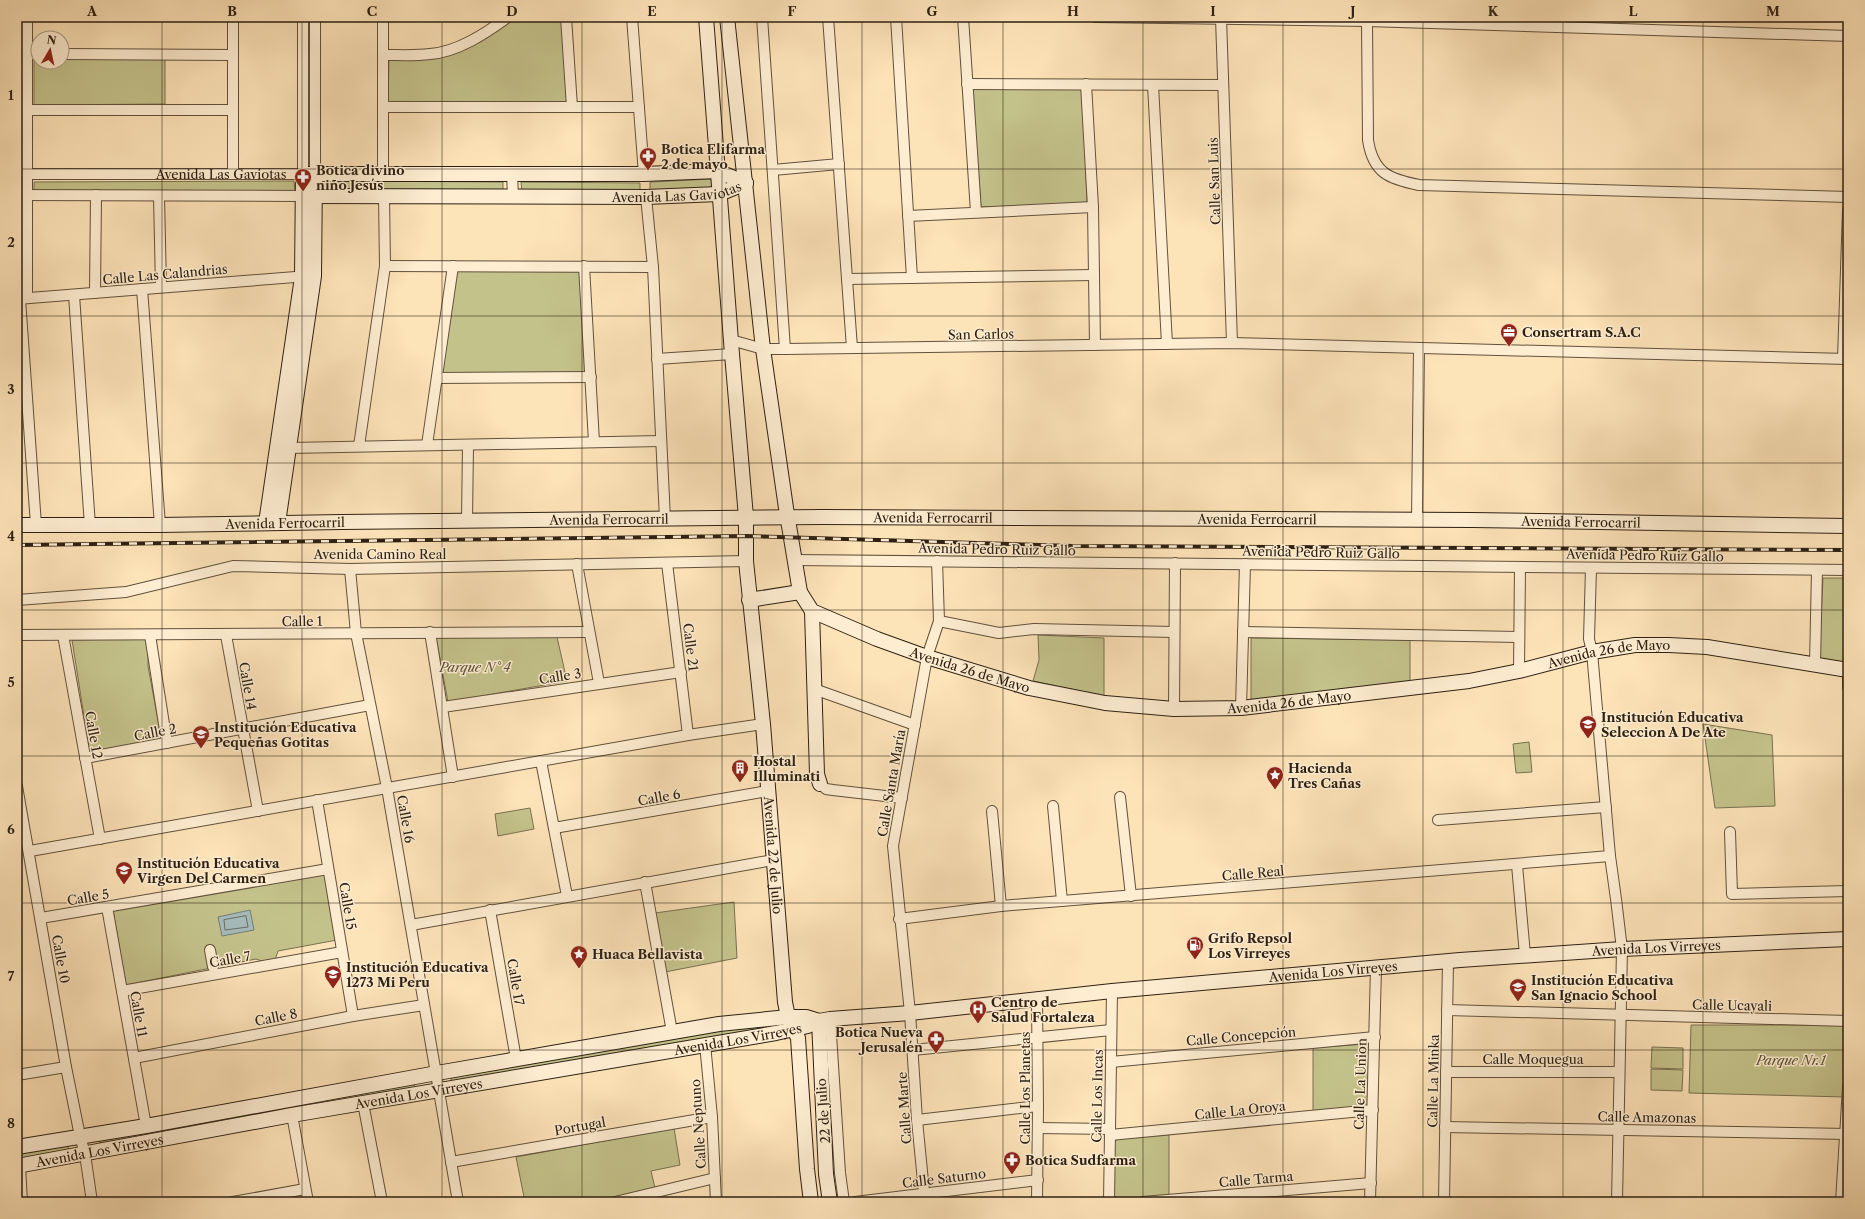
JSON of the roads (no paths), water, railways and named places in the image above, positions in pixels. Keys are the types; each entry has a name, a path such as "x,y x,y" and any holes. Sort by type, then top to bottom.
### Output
{"street":[{"path":"27,17 28,196 21,299 36,525"},
{"path":"233,17 233,173"},
{"path":"272,523 289,448 308,276 309,174 303,17"},
{"path":"309,174 315,17"},
{"path":"383,17 383,174"},
{"path":"384,56 432,54 450,49 472,40 508,17"},
{"path":"566,17 572,107"},
{"path":"632,17 644,174"},
{"name":"Avenida 22 de Julio","path":"706,17 717,172 746,517 746,561 749,600 763,724 785,1002 798,1038 807,1170 811,1202"},
{"path":"727,17 763,349 787,517 800,592 812,611 814,689 818,774 820,784 833,790 902,798"},
{"path":"762,17 785,349"},
{"path":"828,17 852,348"},
{"path":"896,17 912,278"},
{"path":"963,17 976,212"},
{"path":"1095,17 1178,17 1367,21 1848,36"},
{"name":"Calle San Luis","path":"1221,18 1232,343"},
{"path":"1367,21 1368,140 1370,153 1376,164 1385,173 1396,180 1419,185 1848,197"},
{"path":"70,54 233,55"},
{"path":"967,84 1223,85"},
{"path":"1086,84 1093,207 1095,345"},
{"path":"1153,85 1167,344"},
{"path":"384,107 639,108"},
{"path":"27,110 233,110"},
{"path":"773,170 839,164"},
{"name":"Avenida Las Gaviotas","path":"17,174 644,174 717,172 746,183"},
{"path":"512,173 513,197"},
{"name":"Avenida Las Gaviotas","path":"17,195 646,197 719,194 746,183"},
{"path":"95,293 96,195"},
{"path":"159,196 161,287"},
{"path":"359,446 384,266 384,196"},
{"path":"646,197 653,267 665,519"},
{"path":"908,216 1093,207"},
{"path":"1845,359 1848,210"},
{"path":"384,266 653,267"},
{"path":"427,445 453,266"},
{"path":"584,266 594,442"},
{"path":"272,523 308,276"},
{"name":"Calle Las Calandrias","path":"21,299 308,276"},
{"path":"847,279 1094,276"},
{"path":"142,289 160,525"},
{"path":"74,295 90,526"},
{"name":"San Carlos","path":"657,359 731,347 785,349 1232,343 1845,359"},
{"path":"1417,520 1419,348"},
{"path":"437,378 591,377"},
{"path":"289,448 661,441"},
{"path":"467,521 468,445"},
{"name":"Avenida Ferrocarril","path":"17,525 90,526 787,517 1417,520 1848,526"},
{"name":"Avenida Pedro Ruiz Gallo","path":"794,560 1848,570"},
{"name":"Avenida Camino Real","path":"17,600 126,592 233,566 350,569 746,561"},
{"name":"Calle Santa María","path":"910,1013 899,918 893,846 927,658 939,621 937,561"},
{"name":"Calle 21","path":"667,563 688,735"},
{"path":"577,564 588,632 599,683"},
{"path":"1174,709 1175,564"},
{"path":"1241,708 1245,564"},
{"path":"1519,671 1520,567"},
{"path":"1591,568 1589,639 1592,652 1610,856 1622,948 1617,1202"},
{"name":"Calle 16","path":"350,569 356,633 387,788 458,1202"},
{"path":"1815,664 1817,570"},
{"path":"749,600 800,592"},
{"name":"Avenida 26 de Mayo","path":"812,611 877,639 927,658 1029,688 1105,703 1174,709 1241,708 1469,681 1519,671 1592,652 1635,645 1669,644 1708,648 1848,670"},
{"path":"939,621 999,633 1034,629 1174,632"},
{"path":"430,632 453,777"},
{"name":"Calle 1","path":"17,635 588,632"},
{"path":"1243,632 1519,637"},
{"name":"Calle 12","path":"63,635 100,840"},
{"path":"150,635 167,743"},
{"name":"Calle 14","path":"226,635 258,811"},
{"name":"Calle 3","path":"443,707 681,672"},
{"path":"1848,678 1848,687"},
{"path":"814,689 915,725"},
{"name":"Calle 2","path":"85,758 370,704"},
{"path":"30,851 100,840 317,800 688,735 763,724"},
{"path":"542,761 567,896"},
{"name":"Calle 10","path":"17,786 19,806 30,851 66,1067 85,1154 92,1202"},
{"name":"Calle 6","path":"554,828 768,792"},
{"path":"1120,797 1131,896"},
{"name":"Calle 15","path":"317,800 353,1016"},
{"path":"1053,806 1062,901"},
{"path":"1438,820 1606,807"},
{"path":"992,811 1001,906"},
{"path":"1730,832 1732,894 1848,891"},
{"name":"Calle Real","path":"899,918 1001,906 1517,865 1610,856"},
{"path":"411,925 773,860"},
{"path":"1517,865 1525,955"},
{"name":"Calle 5","path":"41,918 328,869"},
{"path":"645,882 672,1032"},
{"name":"Calle 11","path":"107,907 146,1126"},
{"name":"Calle 17","path":"490,910 516,1059"},
{"name":"Avenida Los Virreyes","path":"17,1147 146,1126 719,1024 792,1023 808,1026 824,1020 910,1013 1037,998 1376,967 1622,948 1848,939"},
{"path":"210,950 213,967"},
{"name":"Calle 7","path":"122,991 342,952"},
{"name":"Calle La Minka","path":"1444,1202 1448,961"},
{"name":"Calle La Union","path":"1370,1202 1376,967"},
{"name":"Calle Los Incas","path":"1109,1202 1112,991"},
{"name":"Calle Los Planetas","path":"1037,998 1037,1202"},
{"name":"Calle 8","path":"134,1058 353,1016 424,1005"},
{"name":"Calle Ucayali","path":"1447,1010 1620,1016 1848,1021"},
{"name":"Calle Marte","path":"910,1013 917,1120 925,1198"},
{"path":"824,1020 826,1174 830,1202"},
{"name":"22 de Julio","path":"824,1020 844,1202"},
{"name":"Avenida Los Virreyes","path":"18,1166 292,1115 705,1044 792,1023"},
{"path":"913,1050 1111,1030"},
{"name":"Calle Concepción","path":"1111,1062 1375,1037"},
{"name":"Calle Neptuno","path":"705,1044 712,1117 716,1202"},
{"path":"17,1075 66,1067"},
{"name":"Calle Moquegua","path":"1446,1072 1620,1072"},
{"path":"1841,1202 1847,1134 1848,1087"},
{"path":"363,1103 382,1202"},
{"path":"917,1120 1038,1106"},
{"name":"Calle La Oroya","path":"1038,1128 1110,1132 1373,1110"},
{"path":"292,1115 308,1202"},
{"name":"Portugal","path":"452,1162 712,1117"},
{"name":"Calle Amazonas","path":"1445,1127 1847,1134"},
{"path":"18,1166 22,1202"},
{"path":"615,1202 715,1178"},
{"name":"Calle Saturno","path":"854,1202 925,1198 1038,1180"},
{"name":"Calle Tarma","path":"1143,1202 1371,1183"},
{"path":"232,1202 305,1189"}],"water":[{"path":"250,910 254,930 222,936 218,917"}],"railway":[{"path":"17,545 747,536 1072,546 1848,550"}],"place":[{"name":"Botica Elifarma 2 de mayo","path":"648,171"},
{"name":"Botica divino niño Jesús","path":"303,192"},
{"name":"Consertram S.A.C","path":"1509,347"},
{"name":"Institución Educativa Seleccion A De Ate","path":"1588,739"},
{"name":"Institución Educativa Pequeñas Gotitas","path":"201,749"},
{"name":"Hostal Illuminati","path":"740,783"},
{"name":"Hacienda Tres Cañas","path":"1275,790"},
{"name":"Institución Educativa Virgen Del Carmen","path":"124,885"},
{"name":"Grifo Repsol Los Virreyes","path":"1195,960"},
{"name":"Huaca Bellavista","path":"579,969"},
{"name":"Institución Educativa 1273 Mi Peru","path":"333,989"},
{"name":"Institución Educativa San Ignacio School","path":"1518,1002"},
{"name":"Centro de Salud Fortaleza","path":"978,1024"},
{"name":"Botica Nueva Jerusalén","path":"936,1054"},
{"name":"Botica Sudfarma","path":"1012,1175"}],"park label":[{"name":"Parque N° 4","path":"475,667"},
{"name":"Parque Nr.1","path":"1791,1060"}]}
